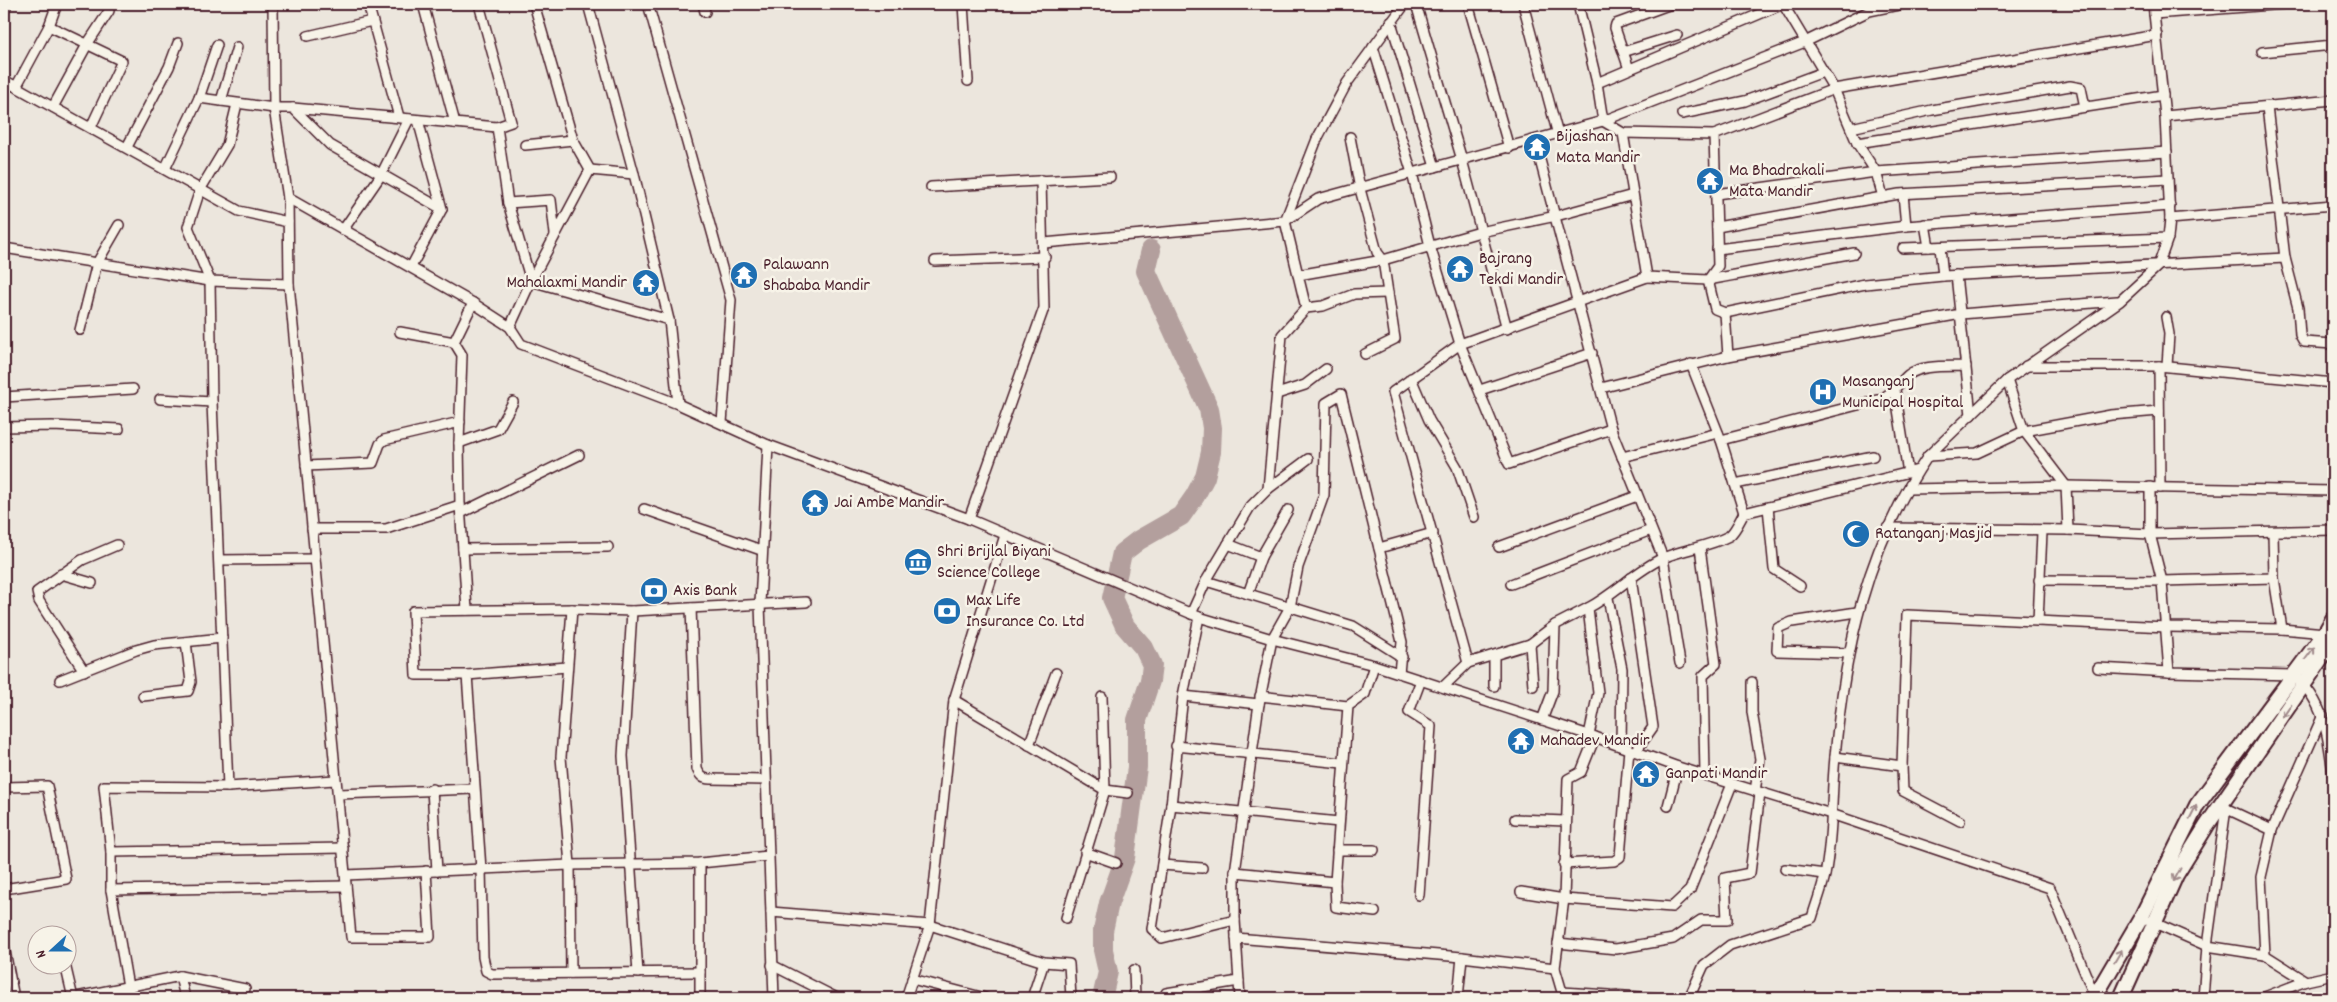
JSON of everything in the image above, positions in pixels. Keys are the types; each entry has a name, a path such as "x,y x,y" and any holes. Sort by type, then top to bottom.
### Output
{"main road":[{"path":"2121,998 2176,875 2306,685 2329,638 2333,619"},
{"path":"2094,997 2141,918 2197,805 2293,675 2329,638"}],"street":[{"path":"4,10 7,4"},
{"path":"16,87 49,26 56,4"},
{"path":"53,106 88,43 109,11 108,4"},
{"path":"273,4 274,108 288,198 289,284 351,937 430,937 426,872"},
{"path":"368,4 372,21 442,209 411,267"},
{"path":"423,4 455,123"},
{"path":"199,98 274,108 293,108 497,127 511,122 479,4"},
{"path":"534,4 573,140 590,170"},
{"path":"588,4 634,174 669,320 678,404"},
{"path":"648,4 731,300 722,422"},
{"path":"963,4 968,81"},
{"path":"1306,308 1285,221 1317,139 1347,83 1405,4"},
{"path":"1416,4 1462,160 1507,329"},
{"path":"1468,4 1509,148"},
{"path":"1524,4 1558,135"},
{"path":"1578,4 1597,83 1603,121"},
{"path":"1630,69 1615,28 1616,24 1671,4"},
{"path":"1597,83 1783,4 1834,89 1857,144 1876,172 1883,197"},
{"path":"1044,243 1285,221 1318,199 1558,135 1603,121 1805,42 1869,11 1903,4"},
{"path":"1689,998 1704,965 1730,945 1812,918 1825,874 1832,814 1834,757 1848,653 1857,612 1887,528 1918,470 1928,456 2007,380 2120,301 2158,266 2168,238 2170,206 2165,116 2153,4"},
{"path":"2154,14 2284,4"},
{"path":"308,36 372,21"},
{"path":"1391,22 1436,167"},
{"path":"49,26 88,43 122,61 91,126"},
{"path":"1624,52 1677,35"},
{"path":"1603,121 1623,133 1714,135 1834,89 2157,35"},
{"path":"127,147 169,67 178,43"},
{"path":"164,169 199,98 217,45"},
{"path":"2262,52 2333,45"},
{"path":"221,101 238,47"},
{"path":"1373,47 1412,173 1430,246 1460,344 1509,464 1611,429"},
{"path":"1682,114 1738,103 1824,72"},
{"path":"4,80 91,126 239,211 288,222"},
{"path":"1850,128 1932,110 2070,86 2081,88 2085,107"},
{"path":"1857,144 2163,95"},
{"path":"2165,116 2333,100"},
{"path":"228,787 212,402 210,281 188,227 200,190 227,146 237,104"},
{"path":"2267,107 2285,258 2297,304 2301,338 2304,342 2333,344"},
{"path":"293,108 330,145 442,209"},
{"path":"344,230 381,175 409,119"},
{"path":"497,127 508,203 531,281"},
{"path":"1623,133 1647,277"},
{"path":"1714,135 1718,266 1708,280 1715,309 1725,313 1865,284 1943,276 2285,258"},
{"path":"1350,137 1360,189 1377,252 1383,260 1395,339 1365,354"},
{"path":"526,144 573,140"},
{"path":"1535,141 1611,429 1663,558 1680,663"},
{"path":"1716,194 1876,172 2167,152"},
{"path":"590,170 634,174"},
{"path":"510,327 531,281 590,170"},
{"path":"931,187 1110,177"},
{"path":"1717,227 1903,194 2168,179"},
{"path":"969,519 1044,308 1045,258 1041,180"},
{"path":"1903,194 1906,226"},
{"path":"1298,275 1383,260 1480,232 1556,216 1633,195"},
{"path":"288,198 473,303 510,327 521,344 678,404 722,422 768,445 969,519 1195,616 1272,639 1374,665 1592,736 1678,767 1832,814 2050,888 2094,997"},
{"path":"508,203 551,200 555,234"},
{"path":"2170,219 2333,205"},
{"path":"1717,248 1925,224 2170,206"},
{"path":"1925,224 1929,247"},
{"path":"80,330 97,263 119,225"},
{"path":"1903,248 2168,238"},
{"path":"1940,247 1943,276"},
{"path":"4,248 210,281 289,284"},
{"path":"1468,663 1393,392 1460,344 1578,304 1647,277 1708,280 1854,253"},
{"path":"935,261 1045,258"},
{"path":"1956,275 1971,415"},
{"path":"531,281 669,320"},
{"path":"1268,489 1282,335 1306,308 1323,306 1354,294 1388,293"},
{"path":"1601,388 1728,356 1961,314 2120,301"},
{"path":"454,342 473,303"},
{"path":"1725,313 1728,356"},
{"path":"2160,488 2159,412 2163,366 2169,334 2166,317"},
{"path":"400,332 454,342 462,355 459,443 467,610"},
{"path":"1480,390 1592,353"},
{"path":"1691,364 1720,437 1744,513"},
{"path":"1622,457 1720,437 1881,399 1895,390 1906,376 1921,369 1966,366"},
{"path":"2026,366 2163,366 2333,383"},
{"path":"1277,394 1305,385 1326,369"},
{"path":"1410,378 1429,420 1457,467 1474,517"},
{"path":"2007,380 2024,431 2066,486 2068,530"},
{"path":"4,397 134,389"},
{"path":"1895,390 1908,473"},
{"path":"1240,998 1235,920 1235,872 1253,754 1259,700 1272,639 1290,607 1298,567 1324,495 1326,403 1342,394 1402,642 1399,673"},
{"path":"160,399 212,402"},
{"path":"459,443 498,429 513,402"},
{"path":"1928,456 1976,453 2024,431 2111,414 2159,412"},
{"path":"306,466 373,463 380,444 384,440 460,422"},
{"path":"4,427 52,426 119,429"},
{"path":"768,445 761,550 760,604 774,998"},
{"path":"312,529 386,529 461,509 579,455"},
{"path":"1735,484 1873,456"},
{"path":"1235,920 1167,938 1157,935 1152,928 1171,805 1176,746 1195,616 1206,581 1250,507 1268,489 1308,459"},
{"path":"1442,687 1468,663 1530,644 1555,625 1608,598 1631,578 1663,558 1700,548 1731,535 1744,513 1918,470"},
{"path":"1909,489 2066,486 2333,491"},
{"path":"2150,487 2150,534 2162,581 2169,672"},
{"path":"1499,547 1637,496"},
{"path":"1768,507 1774,569 1800,586"},
{"path":"644,509 761,550"},
{"path":"1248,594 1261,557 1288,510"},
{"path":"1887,528 2042,532 2068,530 2150,534 2274,533 2333,530"},
{"path":"1511,584 1651,530"},
{"path":"2038,620 2042,532"},
{"path":"1379,548 1433,533"},
{"path":"2274,533 2274,578 2282,629"},
{"path":"906,998 930,925 954,700 1005,535"},
{"path":"1228,544 1261,557"},
{"path":"84,670 37,598 40,588 61,574 87,557 117,545"},
{"path":"463,549 608,546"},
{"path":"1700,548 1716,664 1703,676 1704,775"},
{"path":"219,560 315,559"},
{"path":"61,574 92,583"},
{"path":"1629,749 1653,727 1631,578"},
{"path":"2039,580 2162,581 2274,578"},
{"path":"1206,581 1353,626 1402,657"},
{"path":"1564,864 1614,861 1620,858 1629,749 1622,669 1608,598"},
{"path":"567,667 467,675 416,675 413,611 572,609 632,611 806,602"},
{"path":"691,608 697,770 699,775 704,779 765,780"},
{"path":"1588,608 1598,693 1592,736 1581,772 1568,779 1565,821 1564,899 1555,968 1561,995 1657,998"},
{"path":"571,973 570,865 561,757 572,609"},
{"path":"632,611 624,756 638,972"},
{"path":"1848,653 1777,651 1778,628 1792,622 1857,612"},
{"path":"1960,821 1903,791 1902,766 1907,615 2167,627 2282,629 2329,638"},
{"path":"1542,720 1553,691 1555,625"},
{"path":"60,680 136,650 222,638"},
{"path":"143,696 188,692 191,682 186,642"},
{"path":"1530,644 1533,686"},
{"path":"1494,656 1494,686"},
{"path":"1183,696 1348,706 1365,694 1374,665"},
{"path":"2098,668 2293,675 2306,685 2323,714 2333,775"},
{"path":"1029,745 1056,673"},
{"path":"467,675 481,869 483,957 486,971 492,974 700,972"},
{"path":"1420,895 1431,726 1409,712 1421,680"},
{"path":"1558,943 1616,949 1672,939 1701,920 1727,920 1725,878 1750,872 1760,759 1752,712 1752,682"},
{"path":"1066,918 1105,790 1102,696"},
{"path":"954,700 1105,790 1128,793"},
{"path":"1348,706 1338,822 1335,882 1336,907 1374,912"},
{"path":"2265,955 2260,878 2272,830 2323,714"},
{"path":"1176,746 1342,762"},
{"path":"1834,757 1902,766"},
{"path":"1668,806 1678,767"},
{"path":"130,998 111,890 111,852 104,786 228,787 335,780"},
{"path":"1521,892 1564,899 1672,907 1690,890 1732,784"},
{"path":"4,787 47,786 66,879 4,889"},
{"path":"338,794 432,789 474,789"},
{"path":"432,789 437,871"},
{"path":"1171,805 1338,822"},
{"path":"2203,998 2223,807 2272,830"},
{"path":"1515,820 1565,821"},
{"path":"111,852 343,848"},
{"path":"1337,850 1374,850"},
{"path":"1086,852 1116,863"},
{"path":"346,875 570,865 700,863 768,856"},
{"path":"700,863 700,998"},
{"path":"1162,865 1202,868"},
{"path":"1785,869 1825,874"},
{"path":"1235,872 1335,882"},
{"path":"111,890 346,886"},
{"path":"771,912 930,925 1044,962 1069,964 1071,998"},
{"path":"2141,918 2207,946 2265,955 2306,981"},
{"path":"1236,938 1462,957 1555,968"},
{"path":"4,946 14,998"},
{"path":"1458,998 1462,957"},
{"path":"1032,998 1044,962"},
{"path":"772,965 837,998"},
{"path":"1134,970 1135,998"},
{"path":"68,974 73,998 180,976 245,989"},
{"path":"2268,997 2306,981 2333,975"},
{"path":"180,976 185,998"},
{"path":"912,979 985,998"},
{"path":"1166,993 1239,981"}],"waterway":[{"path":"1102,998 1108,972 1103,950 1103,931 1109,903 1125,858 1137,767 1137,720 1150,681 1152,665 1144,648 1125,626 1112,598 1122,553 1139,540 1181,516 1205,477 1211,452 1212,428 1209,409 1146,271 1151,250"}],"place":[{"name":"Bijashan Mata Mandir","path":"1537,147"},
{"name":"Ma Bhadrakali Mata Mandir","path":"1710,181"},
{"name":"Bajrang Tekdi Mandir","path":"1460,269"},
{"name":"Palawann Shababa Mandir","path":"744,275"},
{"name":"Mahalaxmi Mandir","path":"646,283"},
{"name":"Masanganj Municipal Hospital","path":"1823,392"},
{"name":"Jai Ambe Mandir","path":"815,503"},
{"name":"Ratanganj Masjid","path":"1856,534"},
{"name":"Shri Brijlal Biyani Science College","path":"918,562"},
{"name":"Axis Bank","path":"654,591"},
{"name":"Max Life Insurance Co. Ltd","path":"947,611"},
{"name":"Mahadev Mandir","path":"1521,741"},
{"name":"Ganpati Mandir","path":"1646,774"}]}
